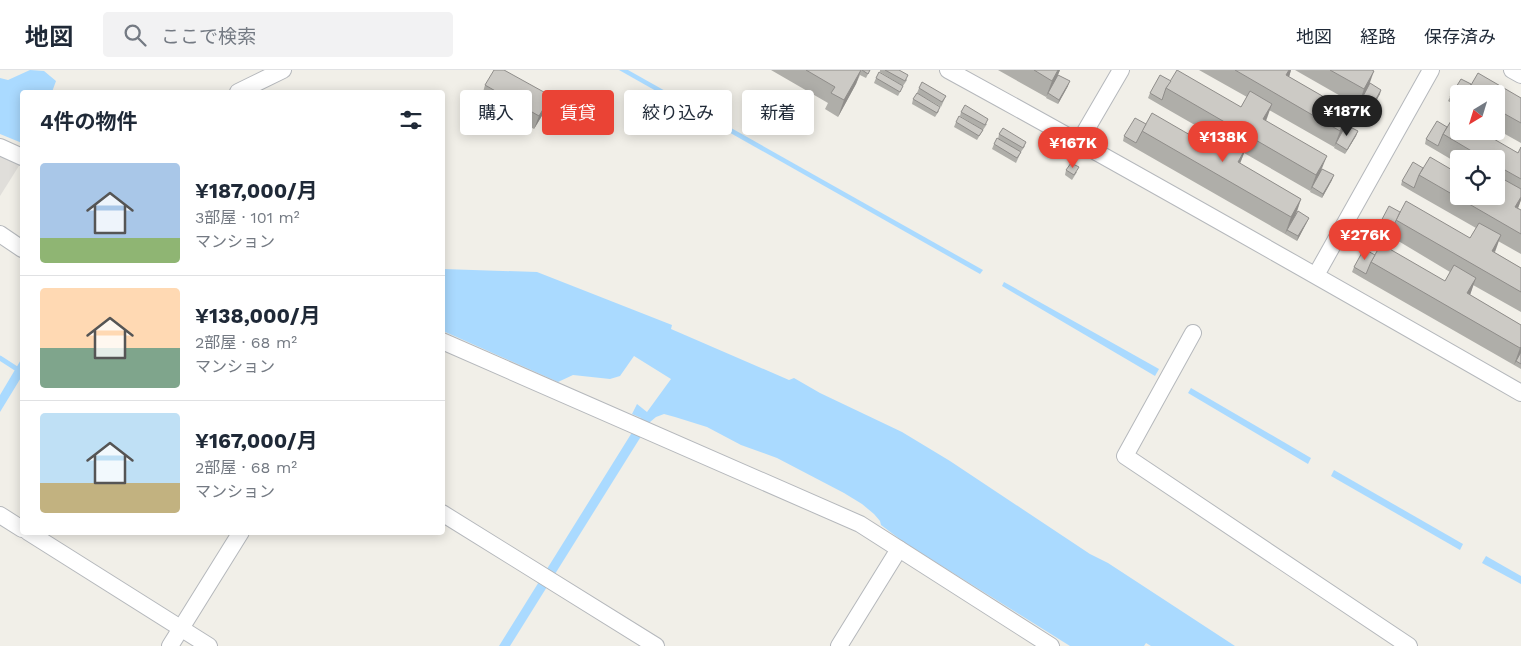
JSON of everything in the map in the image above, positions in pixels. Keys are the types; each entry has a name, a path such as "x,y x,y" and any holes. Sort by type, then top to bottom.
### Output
{"street":[{"path":"241,90 266,70"},
{"path":"242,90 283,70"},
{"path":"948,70 1316,275 1521,393"},
{"path":"1080,142 1121,70"},
{"path":"1316,275 1430,70"},
{"path":"1512,70 1521,75"},
{"path":"0,147 20,156"},
{"path":"0,234 20,248"},
{"path":"1193,334 1125,456 1409,646"},
{"path":"445,342 860,524 1051,646"},
{"path":"0,515 20,528"},
{"path":"445,515 656,646"},
{"path":"33,535 209,646"},
{"path":"170,646 239,535"},
{"path":"839,646 899,549"}],"shaded area":[{"path":"0,152 20,160 20,164 0,196"}],"water":[{"path":"30,70 44,71 56,81 53,90 20,90 20,142 0,134 0,78 8,80"},
{"path":"619,70 628,70 664,90 654,90"},
{"path":"732,129 983,270 980,274 732,134"},
{"path":"445,269 537,272 672,325 671,329 789,380 794,378 820,393 902,432 950,461 1090,554 1108,563 1235,646 1151,646 1146,643 1144,646 1070,646 905,543 881,525 874,514 862,504 844,493 777,458 741,445 707,427 664,414 650,422 510,646 499,646 641,418 632,414 637,404 647,412 671,379 634,356 620,376 610,379 573,375 558,382 445,332"},
{"path":"1004,282 1159,369 1155,376 1002,286"},
{"path":"20,361 20,379 0,412 0,395"},
{"path":"1191,388 1311,458 1308,464 1188,393"},
{"path":"1334,470 1463,544 1460,550 1331,476"},
{"path":"1486,556 1521,576 1521,584 1482,563"}],"building":[{"path":"494,70 504,70 542,91 542,111 539,116 532,112 532,90 494,90 485,85"},
{"path":"806,70 861,70 844,100 831,93 835,87"},
{"path":"862,70 870,70 868,74"},
{"path":"885,70 899,70 908,75 905,81"},
{"path":"1034,70 1058,70 1052,81"},
{"path":"1177,70 1241,107 1250,91 1272,104 1263,119 1327,156 1316,175 1166,88"},
{"path":"1235,70 1289,70 1286,75 1350,112 1340,131"},
{"path":"1330,70 1372,70 1374,71 1364,89"},
{"path":"879,72 903,86 900,92 876,78"},
{"path":"1478,73 1499,85 1471,85"},
{"path":"1058,75 1070,81 1059,100 1048,93"},
{"path":"1160,75 1171,81 1166,88 1162,100 1150,93"},
{"path":"1461,79 1471,84 1470,85 1457,85"},
{"path":"922,82 946,96 942,102 919,88"},
{"path":"1370,83 1381,90 1371,108 1360,102"},
{"path":"1505,89 1521,98 1521,123 1505,114"},
{"path":"917,93 940,107 937,113 913,99"},
{"path":"965,105 988,119 985,125 961,112"},
{"path":"1152,113 1216,150 1225,134 1247,146 1238,162 1301,199 1291,217 1142,131"},
{"path":"959,116 983,130 979,136 956,122"},
{"path":"1135,118 1146,124 1136,143 1124,136"},
{"path":"1437,121 1447,127 1438,146 1426,139"},
{"path":"1450,123 1450,138 1443,134"},
{"path":"1346,125 1358,131 1347,150 1336,143"},
{"path":"1003,128 1026,142 1023,148 999,134"},
{"path":"997,138 1021,152 1017,158 994,144"},
{"path":"1453,140 1496,140 1518,153 1521,147 1521,179 1505,170 1505,150 1470,150"},
{"path":"1430,157 1450,169 1450,193 1419,175"},
{"path":"1413,162 1423,168 1414,188 1402,181"},
{"path":"1071,163 1079,167 1074,175 1066,170"},
{"path":"1322,169 1334,175 1323,194 1312,187"},
{"path":"1505,180 1521,189 1521,197 1515,207 1521,210 1521,234 1471,205 1505,205"},
{"path":"1406,201 1470,238 1479,223 1501,235 1492,251 1521,268 1521,292 1396,220"},
{"path":"1389,206 1400,212 1391,231 1379,225"},
{"path":"1298,211 1309,218 1298,236 1287,230"},
{"path":"1381,244 1445,281 1454,265 1476,278 1467,293 1521,325 1521,347 1371,262"},
{"path":"1364,249 1375,255 1366,274 1354,267"},
{"path":"1521,352 1521,364 1516,361"}],"waterway":[{"path":"0,358 20,371"}]}
